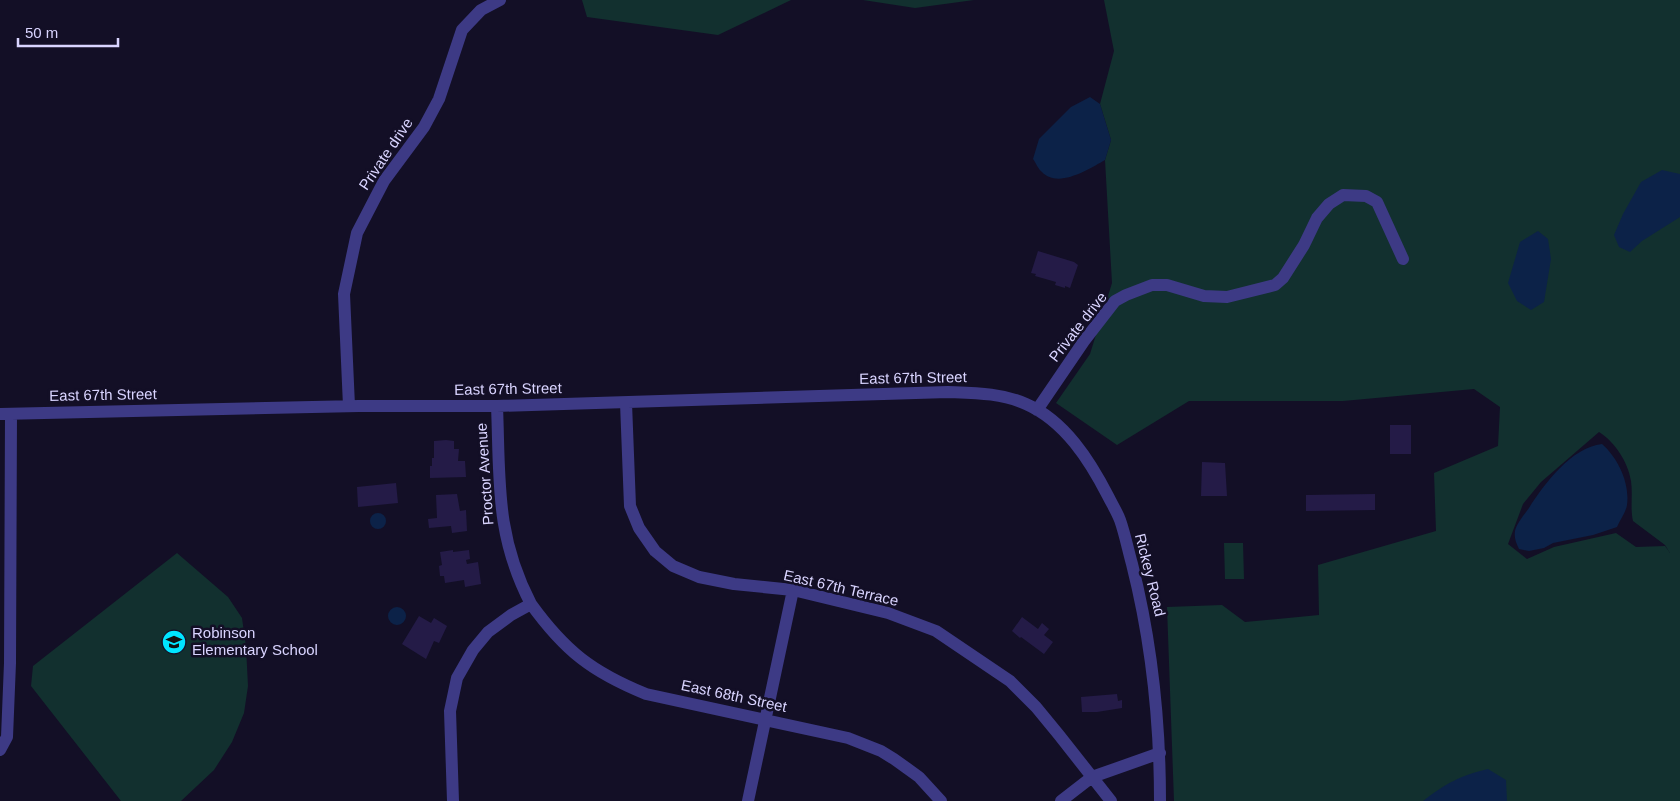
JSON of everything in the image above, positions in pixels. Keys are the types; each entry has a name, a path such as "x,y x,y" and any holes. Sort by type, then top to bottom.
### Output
{"street":[{"name":"Private drive","path":"348,406 344,294 357,233 384,180 424,127 439,99 462,30 481,10 500,0"},
{"name":"Private drive","path":"1037,410 1084,340 1115,301 1152,285 1167,285 1204,296 1227,297 1275,285 1283,278 1304,244 1317,218 1330,204 1342,195 1366,196 1377,202 1402,259"},
{"name":"East 67th Street","path":"5,414 348,406 497,406 626,403 948,392 974,393 1016,400"},
{"name":"Rickey Road","path":"1016,400 1037,410 1060,428 1080,450 1101,483 1120,520 1149,640 1160,753 1160,801"},
{"name":"East 67th Terrace","path":"626,403 630,506 640,528 655,551 673,566 699,577 734,584 794,590 888,613 936,632 1010,681 1036,707 1111,801"},
{"name":"Proctor Avenue","path":"497,406 502,520 513,565 531,604"},
{"path":"0,750 7,737 10,663 5,414"},
{"path":"748,801 794,590"},
{"path":"453,801 450,710 457,678 473,650 488,632 511,615 531,604"},
{"name":"East 68th Street","path":"531,604 566,647 587,664 616,682 646,694 848,738 881,751 919,777 941,801"},
{"path":"1061,801 1092,777 1160,753"}],"green space":[{"path":"582,0 791,0 718,35 587,17"},
{"path":"863,0 974,0 915,8"},
{"path":"1104,0 1680,0 1680,801 1174,801 1167,607 1222,605 1245,622 1319,615 1318,565 1436,531 1434,473 1498,446 1500,407 1474,389 1343,401 1189,401 1117,445 1056,403 1090,354 1112,283 1105,160 1111,140 1100,104 1114,51","holes":["1599,432 1620,453 1627,467 1632,486 1633,521 1665,545 1670,553 1665,546 1636,547 1616,533 1554,547 1527,559 1508,544 1523,504 1541,482"]},
{"path":"1224,543 1243,543 1244,579 1225,579"},
{"path":"177,553 228,597 242,618 248,686 244,713 232,742 214,770 181,801 121,801 31,686 33,666"}],"water":[{"path":"1090,97 1100,104 1111,140 1105,160 1074,176 1056,179 1049,177 1041,171 1033,159 1039,139 1071,107"},
{"path":"1662,170 1680,174 1680,217 1642,241 1630,252 1619,247 1614,235 1623,214 1641,182"},
{"path":"1538,231 1548,239 1551,259 1544,302 1531,310 1517,301 1508,283 1520,242"},
{"path":"1602,444 1613,456 1622,471 1627,488 1626,508 1617,527 1593,535 1553,543 1544,548 1529,551 1519,549 1515,538 1516,528 1543,488 1570,459 1580,452"},
{"path":"378,513 384,515 386,521 384,527 378,529 372,527 370,521 372,515"},
{"path":"397,607 403,610 406,616 403,622 397,625 391,622 388,616 391,610"},
{"path":"1488,769 1506,780 1507,801 1423,801 1454,781"}],"building":[{"path":"1038,251 1074,262 1078,265 1070,288 1055,285 1056,282 1031,273"},
{"path":"1390,425 1411,425 1411,454 1390,454"},
{"path":"434,441 454,441 454,449 459,449 458,461 465,461 466,477 430,478 430,466 432,466 432,458 434,458"},
{"path":"1202,462 1225,463 1227,496 1201,496"},
{"path":"396,483 398,503 358,507 357,487"},
{"path":"457,494 460,511 466,510 467,531 452,533 451,526 429,528 428,519 437,518 436,495"},
{"path":"1375,494 1375,510 1306,511 1306,495"},
{"path":"453,550 453,552 469,550 470,559 466,560 467,564 478,562 481,584 465,587 464,580 445,583 444,576 440,576 439,566 442,565 440,552"},
{"path":"419,616 431,623 434,618 447,626 439,643 434,641 426,659 402,644"},
{"path":"1022,617 1038,629 1042,623 1049,629 1044,635 1053,642 1044,654 1012,631"},
{"path":"1117,694 1118,701 1122,700 1122,708 1082,712 1081,697"}],"place":[{"name":"Robinson Elementary School","path":"174,642"}]}
